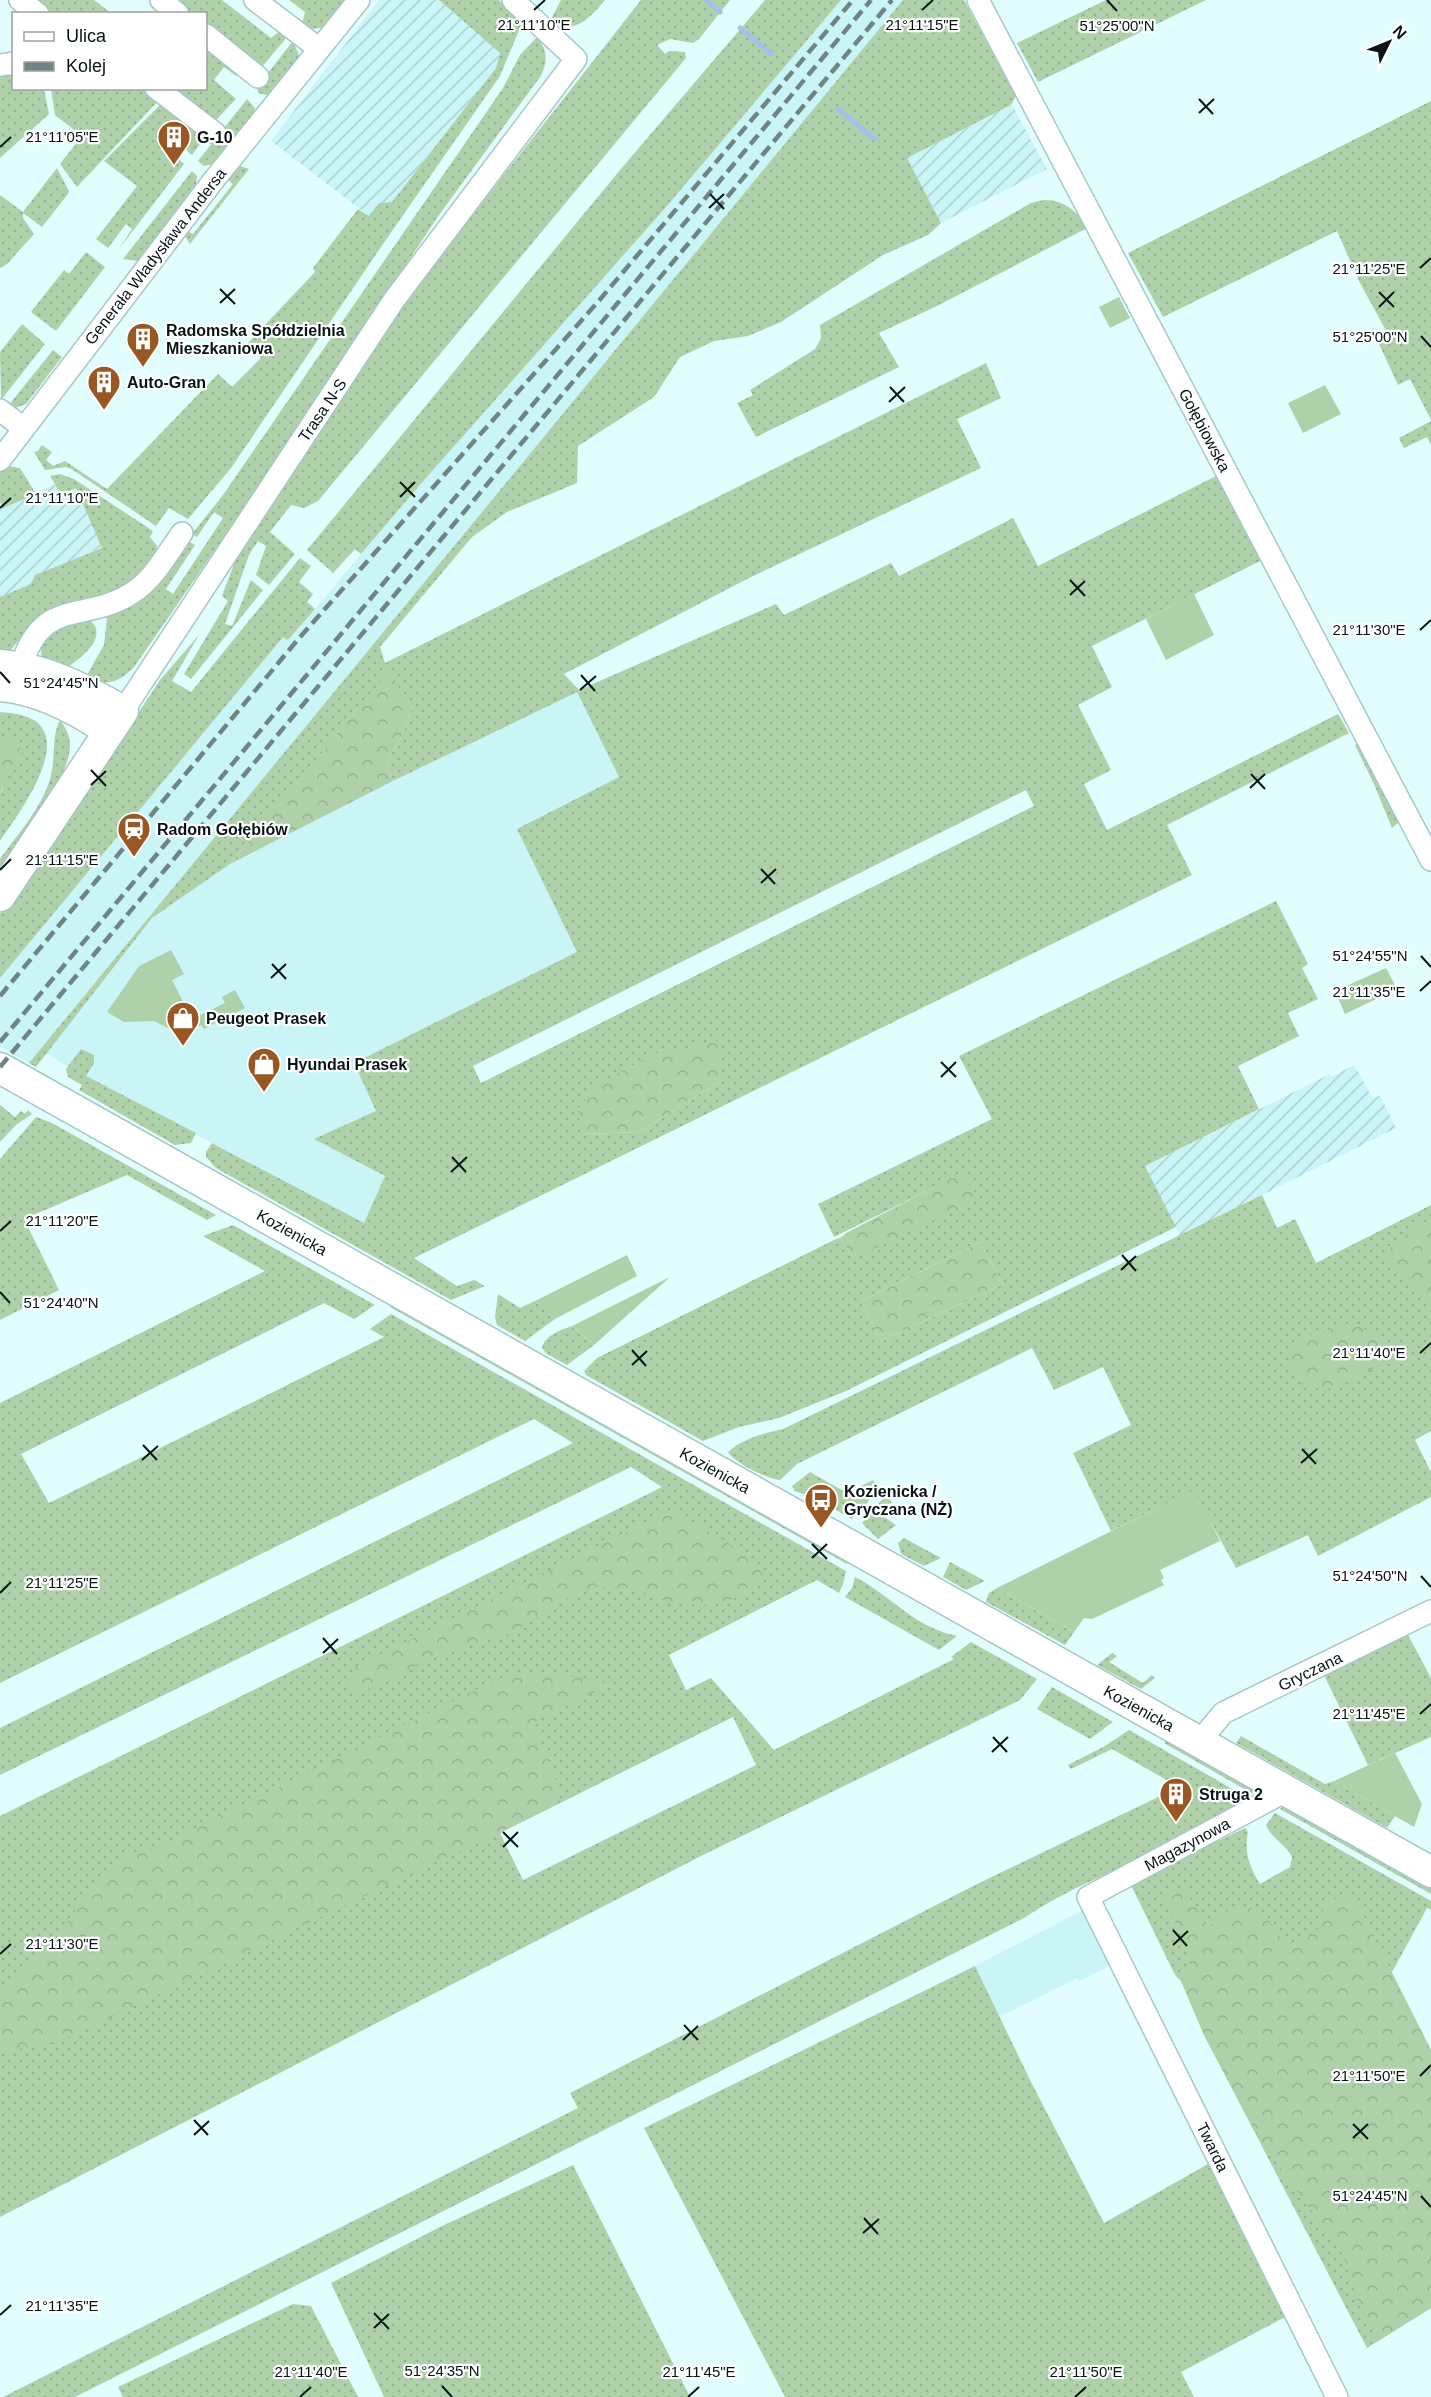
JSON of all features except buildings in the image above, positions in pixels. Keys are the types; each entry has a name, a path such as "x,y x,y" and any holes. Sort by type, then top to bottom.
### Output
{"main road":[{"path":"0,896 116,721 23,690 7,673"},
{"name":"Kozienicka","path":"8,1073 1431,1872"}],"street":[{"path":"20,0 35,12"},
{"path":"161,0 176,12"},
{"path":"255,0 318,48"},
{"name":"Generała Władysława Andersa","path":"0,460 227,163 359,0"},
{"name":"Trasa N-S","path":"116,721 394,300 576,59 513,0"},
{"name":"Gołębiowska","path":"978,0 1431,860"},
{"path":"207,36 258,77"},
{"path":"159,90 215,133"},
{"path":"0,410 23,428"},
{"path":"7,673 39,630 63,615 104,605 134,592 149,579 182,533"},
{"name":"Gryczana","path":"1199,1742 1224,1713 1431,1611"},
{"name":"Magazynowa","path":"1088,1897 1286,1791"},
{"name":"Twarda","path":"1088,1897 1337,2397"}],"shaded area":[{"path":"379,0 439,0 500,53 496,68 392,202 379,203 369,216 271,141"},
{"path":"841,0 903,0 29,1063 0,1046 0,978 283,636 288,640 418,487 667,206"},
{"path":"1012,105 1047,169 941,223 906,158"},
{"path":"56,484 61,494 76,487 102,548 35,575 31,584 0,597 0,509"},
{"path":"577,691 619,777 578,952 354,1063 376,1111 385,1176 364,1224 244,1159 85,1078 46,1053 152,918 230,864"},
{"path":"1354,1065 1372,1097 1380,1096 1396,1128 1180,1236 1145,1166 1330,1074 1331,1077"},
{"path":"1085,1909 1113,1964 1080,1981 1077,1978 999,2017 975,1966"}],"green space":[{"path":"34,0 94,0 110,12 51,12"},
{"path":"171,0 222,0 271,38 281,30 288,36 260,69 207,28 207,12 188,12"},
{"path":"289,0 346,0 322,28 309,29 302,24 305,12"},
{"path":"439,0 499,0 522,23 500,76 231,468 188,519 169,508 156,526 73,470 66,467 45,470 34,452 38,451 42,445 52,452 46,460 53,466 65,461 107,489 218,374 232,387 261,358 247,344 315,272 313,268 358,209 369,216 379,203 392,202 496,68 500,53"},
{"path":"561,0 605,0 587,19 567,27 550,21"},
{"path":"641,0 730,0 699,39 693,43 670,39 657,45 665,54 669,51 685,52 686,58 318,501 304,508 291,505 270,532 295,554 269,585 256,575 266,546 258,541 249,555 225,624 232,626 251,580 263,590 191,679 184,674 228,601 222,596 237,556 412,292"},
{"path":"765,0 841,0 667,206 361,554 355,549 333,573 307,550 620,170"},
{"path":"903,0 964,0 1016,96 1011,105 907,158 941,223 928,235 883,255 781,322 748,336 714,341 680,357 654,397 578,446 577,483 507,512 472,537 380,647 385,663 986,363 1001,398 957,419 981,468 749,578 564,674 579,690 776,604 784,615 891,563 899,576 1013,518 1038,566 1218,475 1262,560 1092,646 1112,687 1078,705 1111,770 1084,784 1107,830 1338,714 1349,733 1167,825 1192,875 414,1258 457,1286 474,1280 485,1286 451,1300 216,1168 206,1157 206,1152 212,1143 364,1223 385,1176 314,1139 376,1111 354,1063 577,952 517,829 619,777 577,692 393,781 387,761 402,736 412,707 388,673 230,864 152,918 36,1067 29,1063","holes":["1026,790 1034,806 481,1083 473,1066","722,1080 639,1132 582,1134"]},
{"path":"1106,0 1206,0 1038,82 1017,43"},
{"path":"537,37 546,57 540,77 439,215 224,537 134,667 123,677 111,682 84,680 104,645 107,617 145,597 157,585 188,541 195,545 166,589 173,594 223,518 214,512 197,537 192,534 223,495 503,88 520,55"},
{"path":"293,41 299,55 297,60 269,94 258,93 257,87"},
{"path":"213,47 242,70 236,76 224,67 214,80 236,99 215,121 173,95 177,90 207,90 207,54"},
{"path":"12,70 12,90 44,90 49,114 0,158 0,73"},
{"path":"51,90 145,90 159,100 77,187 60,164 82,136 55,115"},
{"path":"247,99 255,108 253,114 214,164 204,166 198,161"},
{"path":"1431,101 1431,420 1410,379 1398,385 1378,342 1389,336 1360,283 1337,231 1163,317 1128,253"},
{"path":"163,102 207,135 192,155 182,146 173,154 184,164 119,249 132,229 126,224 108,248 96,239 137,186 104,161"},
{"path":"240,166 249,169 190,244 185,236 188,231 193,234 233,184 228,180"},
{"path":"57,168 69,191 68,194 42,227 23,213 23,218 34,234 7,264 0,268 0,195 23,212"},
{"path":"192,171 197,176 196,184 138,261 123,259"},
{"path":"1044,200 1064,204 1079,216 1087,228 939,305 879,333 899,367 756,437 737,403 753,395 750,390 815,349 821,338 820,325 1031,203"},
{"path":"86,252 105,267 56,331 31,312 64,270 69,274"},
{"path":"1119,297 1130,318 1110,328 1099,307"},
{"path":"22,324 45,344 1,400 0,352"},
{"path":"53,350 62,357 26,404 15,408 8,406"},
{"path":"1325,385 1341,414 1303,433 1288,403"},
{"path":"1431,421 1431,445 1427,437 1404,448 1399,438"},
{"path":"8,466 20,468 36,494 3,508 0,502 0,472"},
{"path":"60,474 74,479 153,531 150,537 157,546 157,554 135,581 108,595 57,607 34,623 8,653 0,657 0,597 31,584 35,575 102,548 76,488 61,494 50,476"},
{"path":"300,558 311,566 299,582 313,594 307,602 315,609 288,640 283,637 0,978 0,914 67,821 160,680 199,635 172,681 191,692"},
{"path":"1194,594 1214,635 1166,660 1146,619"},
{"path":"90,620 97,633 95,640 74,663 68,667 42,658 41,649 49,635 56,630"},
{"path":"388,672 412,707 402,736 387,761 393,781 230,864"},
{"path":"0,712 32,719 43,730 47,744 45,761 38,780 0,841 0,793 3,789 5,737 0,739"},
{"path":"60,720 67,732 70,746 62,775 42,809 0,868 0,859 28,821 46,790 52,771 55,734"},
{"path":"5,737 23,750 0,793 0,739"},
{"path":"1358,743 1400,821 1392,828 1355,745"},
{"path":"1276,901 1308,964 1302,968 1318,999 1288,1013 1299,1036 1238,1066 1259,1109 1145,1166 1176,1227 846,1391 779,1418 739,1427 703,1441 586,1375 584,1371 597,1358 836,1239 840,1238 853,1257 976,1199 963,1173 834,1237 818,1204 992,1119 959,1056","holes":["980,1242 1003,1284 881,1341 861,1301"]},
{"path":"171,950 184,974 172,980 192,1019 225,1003 222,997 235,990 245,1008 204,1029 201,1025 182,1035 154,1021 124,1022 107,1012 139,966"},
{"path":"1386,968 1397,989 1345,1014 1335,991"},
{"path":"720,1040 722,1080 639,1132 581,1134 578,1109 598,1085 652,1054"},
{"path":"81,1049 94,1055 94,1063 86,1076 196,1133 191,1143 175,1145 79,1090 82,1085 68,1077 66,1069"},
{"path":"0,1105 15,1117 21,1111 25,1114 28,1110 32,1114 16,1125 0,1142"},
{"path":"36,1117 52,1123 216,1215 207,1220 127,1175 24,1219 59,1290 0,1320 0,1159"},
{"path":"963,1172 977,1199 859,1256 853,1257 840,1238 846,1233"},
{"path":"1262,1195 1277,1228 1295,1219 1316,1263 1431,1205 1431,1431 1415,1440 1431,1472 1431,1497 1318,1556 1308,1535 1236,1568 1193,1491 1111,1531 1073,1453 1131,1425 1103,1367 1054,1390 1032,1348 797,1464 780,1480 752,1470 728,1452 747,1440 783,1429"},
{"path":"1431,1218 1431,1305 1400,1279 1387,1257 1391,1245"},
{"path":"233,1225 375,1305 354,1319 324,1303 21,1454 49,1503 384,1337 370,1329 391,1314 846,1571 839,1593 817,1580 669,1655 686,1690 711,1678 774,1750 954,1659 951,1657 971,1642 1037,1679 1020,1700 703,1855 0,2217 0,1816 662,1487 631,1467 0,1775 0,1728 573,1443 534,1419 0,1683 0,1403 265,1271 203,1236","holes":["733,1717 756,1765 523,1880 500,1833"]},
{"path":"980,1242 1003,1284 881,1341 861,1301"},
{"path":"627,1255 637,1276 555,1319 535,1301"},
{"path":"670,1277 594,1345 572,1326"},
{"path":"498,1294 520,1308 535,1301 555,1319 525,1341 497,1325 495,1317"},
{"path":"395,1302 849,1558 847,1564 390,1307"},
{"path":"1353,1322 1382,1339 1391,1351 1387,1357 1356,1379 1338,1386 1324,1389 1303,1387 1292,1366 1287,1349 1310,1335"},
{"path":"572,1326 594,1345 567,1365 547,1354 542,1348 550,1336"},
{"path":"810,1472 847,1493 873,1480 880,1488 852,1519 807,1493 806,1495 795,1491 792,1486"},
{"path":"1194,1490 1220,1541 1160,1570 1164,1578 1161,1580 1164,1585 1092,1619 1084,1618 1074,1632 997,1588"},
{"path":"886,1495 892,1502 876,1511 896,1525 878,1539 862,1523"},
{"path":"669,1511 694,1523 734,1548 757,1567 765,1577 743,1596 709,1605 677,1604 630,1588 596,1587 563,1601 513,1633 431,1657 379,1686 357,1692 348,1683 355,1667"},
{"path":"904,1538 941,1558 924,1566 901,1554 898,1543"},
{"path":"950,1562 985,1581 966,1590 943,1577"},
{"path":"855,1577 927,1625 957,1636 939,1650 845,1597 852,1588"},
{"path":"997,1588 1074,1632 1065,1645 986,1602 989,1593"},
{"path":"1406,1631 1431,1678 1431,1737 1368,1765 1322,1671"},
{"path":"1112,1653 1117,1656 1109,1662 1143,1683 1152,1675 1155,1678 1141,1689 1097,1665"},
{"path":"537,1671 613,1683 532,1723 553,1772 560,1803 57,2043 13,2050 0,2055 0,1991 50,1944 97,1881 117,1862 132,1853 156,1848 498,1679"},
{"path":"1052,1687 1113,1722 1090,1739 1037,1709"},
{"path":"1129,1730 1257,1803 1175,1845 1074,1889 1024,1918 75,2397 3,2397 578,2108 570,2093 975,1885 1179,1787 1112,1749 1071,1769 1068,1765 1105,1746"},
{"path":"1241,1736 1325,1784 1334,1781 1395,1816 1387,1828 1236,1743"},
{"path":"1168,1737 1267,1794 1260,1798 1164,1743"},
{"path":"1395,1753 1422,1804 1414,1827 1334,1781"},
{"path":"1286,1804 1431,1886 1431,1894 1280,1809"},
{"path":"1275,1813 1431,1901 1431,1910 1427,1908 1391,1974 1431,2050 1431,2308 1367,2348 1205,2037 1181,1981 1175,1975 1130,1883 1245,1828 1248,1832 1248,1859 1260,1884 1290,1867 1292,1857 1266,1825"},
{"path":"1184,1889 1209,1927 1225,1910 1234,1906 1242,1906 1258,1912 1272,1924 1281,1939 1294,1943 1308,1937 1318,1928 1326,1901 1340,1898 1355,1899 1431,2050 1431,2308 1377,2341 1359,2305 1342,2253 1263,2144 1205,2037 1181,1981 1190,1969 1188,1950 1162,1895 1169,1890"},
{"path":"975,1966 1031,2082 1104,2223 1208,2164 1287,2316 1181,2372 1194,2397 785,2397 644,2128"},
{"path":"573,2165 690,2397 384,2397 331,2283 440,2227"},
{"path":"293,2304 311,2306 358,2397 123,2397 118,2387"}],"waterway":[{"path":"706,0 720,12"},
{"path":"740,28 771,54"},
{"path":"838,109 875,139"}],"railway":[{"path":"0,996 300,637 597,303 853,0"},
{"path":"0,1042 871,0"},
{"path":"0,1067 892,0"}],"place":[{"name":"G-10","path":"174,166"},
{"name":"Radomska Spółdzielnia Mieszkaniowa","path":"143,368"},
{"name":"Auto-Gran","path":"104,411"},
{"name":"Radom Gołębiów","path":"134,858"},
{"name":"Peugeot Prasek","path":"183,1047"},
{"name":"Hyundai Prasek","path":"264,1093"},
{"name":"Kozienicka / Gryczana (NŻ)","path":"821,1529"},
{"name":"Struga 2","path":"1176,1823"}]}
